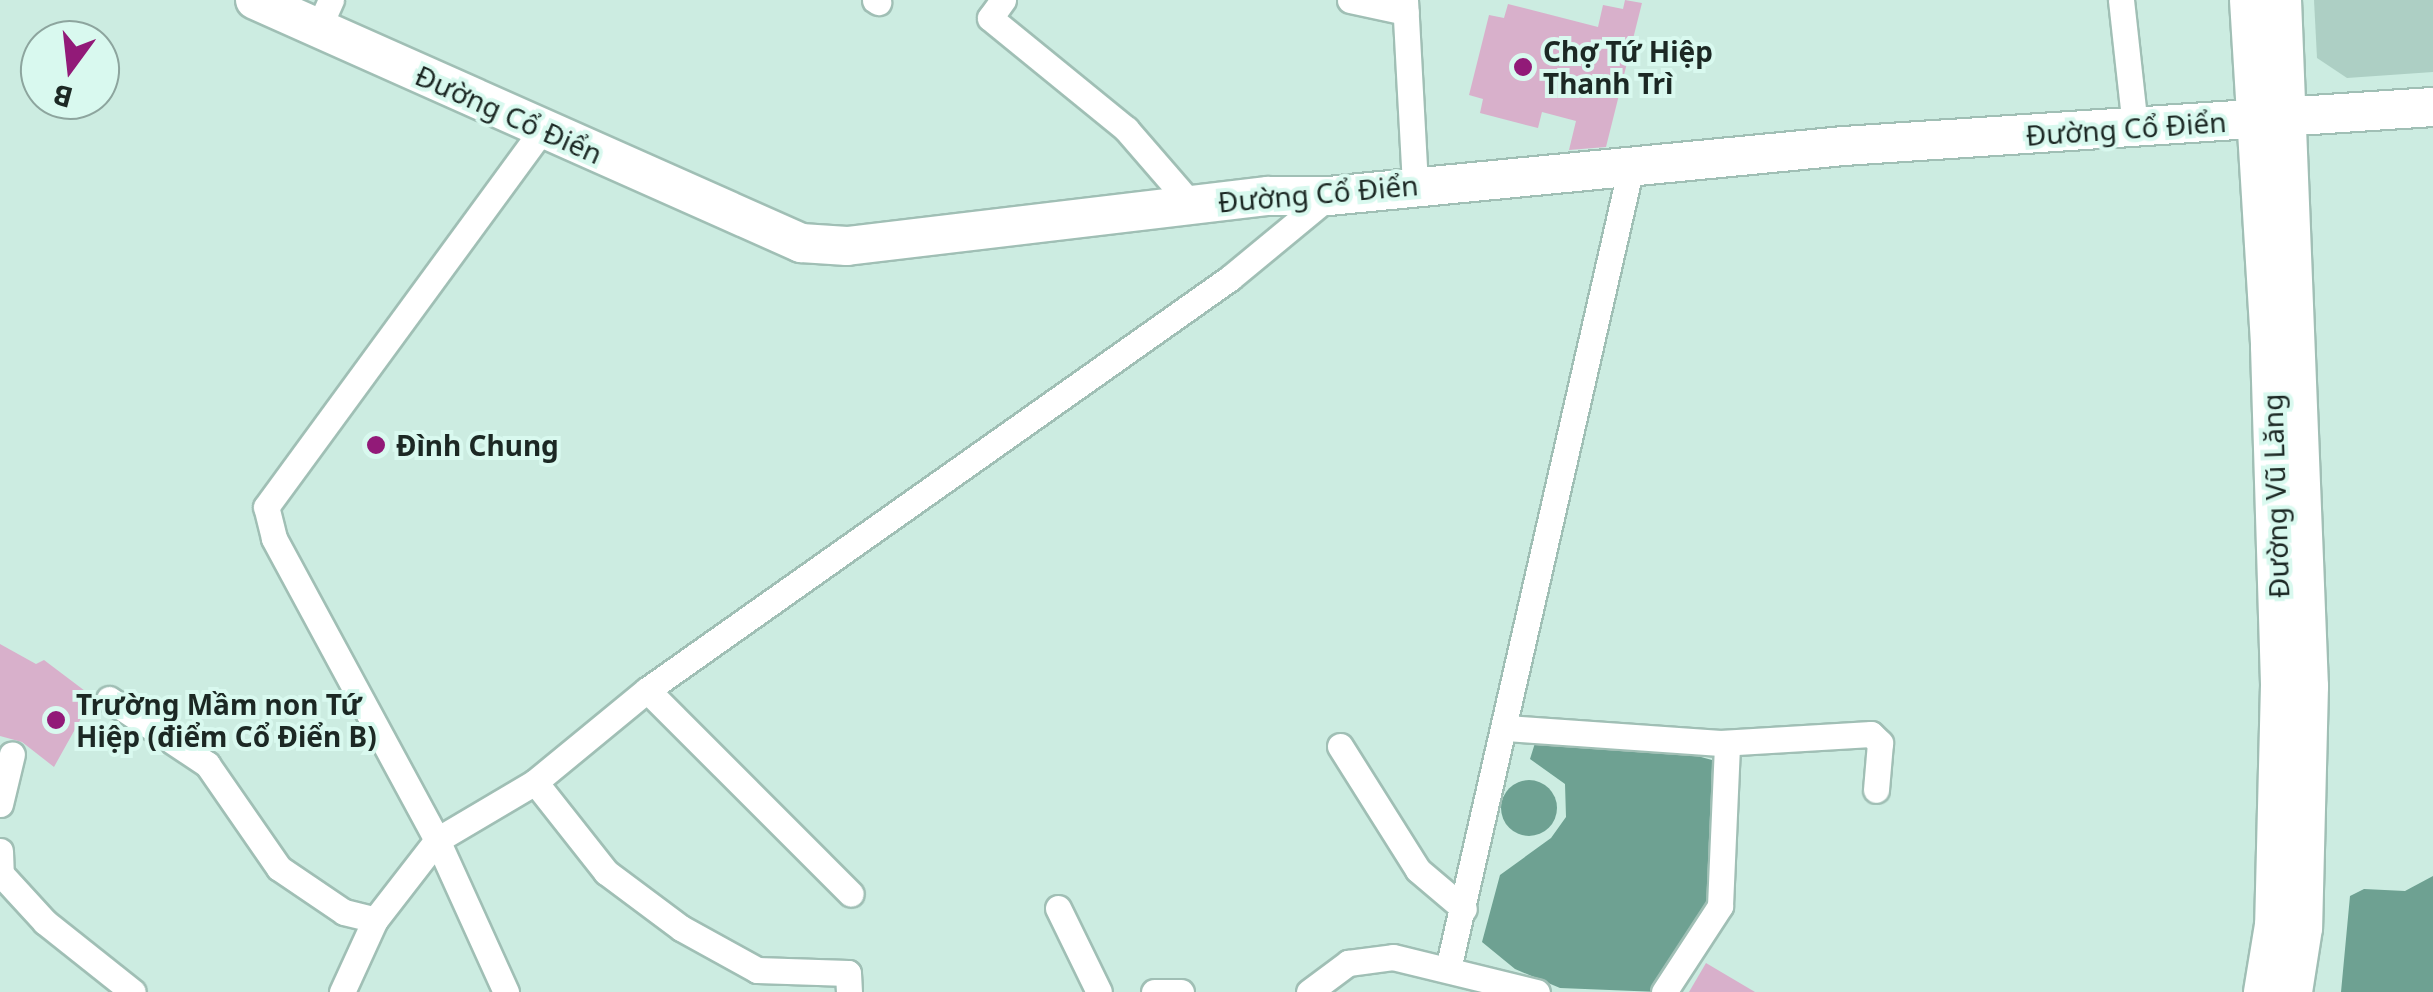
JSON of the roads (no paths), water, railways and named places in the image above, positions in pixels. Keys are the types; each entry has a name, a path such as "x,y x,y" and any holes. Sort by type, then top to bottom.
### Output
{"street":[{"name":"Đường Cổ Điển","path":"255,0 325,14 542,130 801,242 847,246 1191,204 1328,196 1415,184 2433,107"},
{"path":"1003,0 990,18 1126,128 1191,204"},
{"path":"1350,0 1406,6 1415,184"},
{"path":"2121,0 2135,127"},
{"name":"Đường Vũ Lăng","path":"2249,0 2275,118"},
{"name":"Đường Vũ Lăng","path":"2282,0 2275,118 2303,928 2292,992"},
{"path":"506,992 437,840 274,538 266,507 284,475 542,130"},
{"path":"1448,969 1632,167"},
{"path":"342,992 375,920 437,840 535,782 647,690 1230,278 1328,196"},
{"name":"Đường Vũ Lăng","path":"2263,992 2274,925 2291,548"},
{"path":"647,690 851,894"},
{"path":"109,699 207,764 279,868 344,912 375,920"},
{"path":"1506,728 1727,742 1871,734 1880,743 1876,790"},
{"path":"1664,992 1720,906 1727,742"},
{"path":"1340,746 1418,870 1464,909"},
{"path":"0,804 12,754"},
{"path":"535,782 606,872 681,928 757,970 848,973 849,992"},
{"path":"0,851 2,874 45,922 132,992"},
{"path":"1058,908 1098,992"},
{"path":"1310,992 1348,964 1393,957 1524,990"},
{"path":"1154,992 1181,992"}],"place":[{"name":"Chợ Tứ Hiệp Thanh Trì","path":"1523,67"},
{"name":"Đình Chung","path":"376,445"},
{"name":"Trường Mầm non Tứ Hiệp (điểm Cổ Điển B)","path":"56,720"}]}
